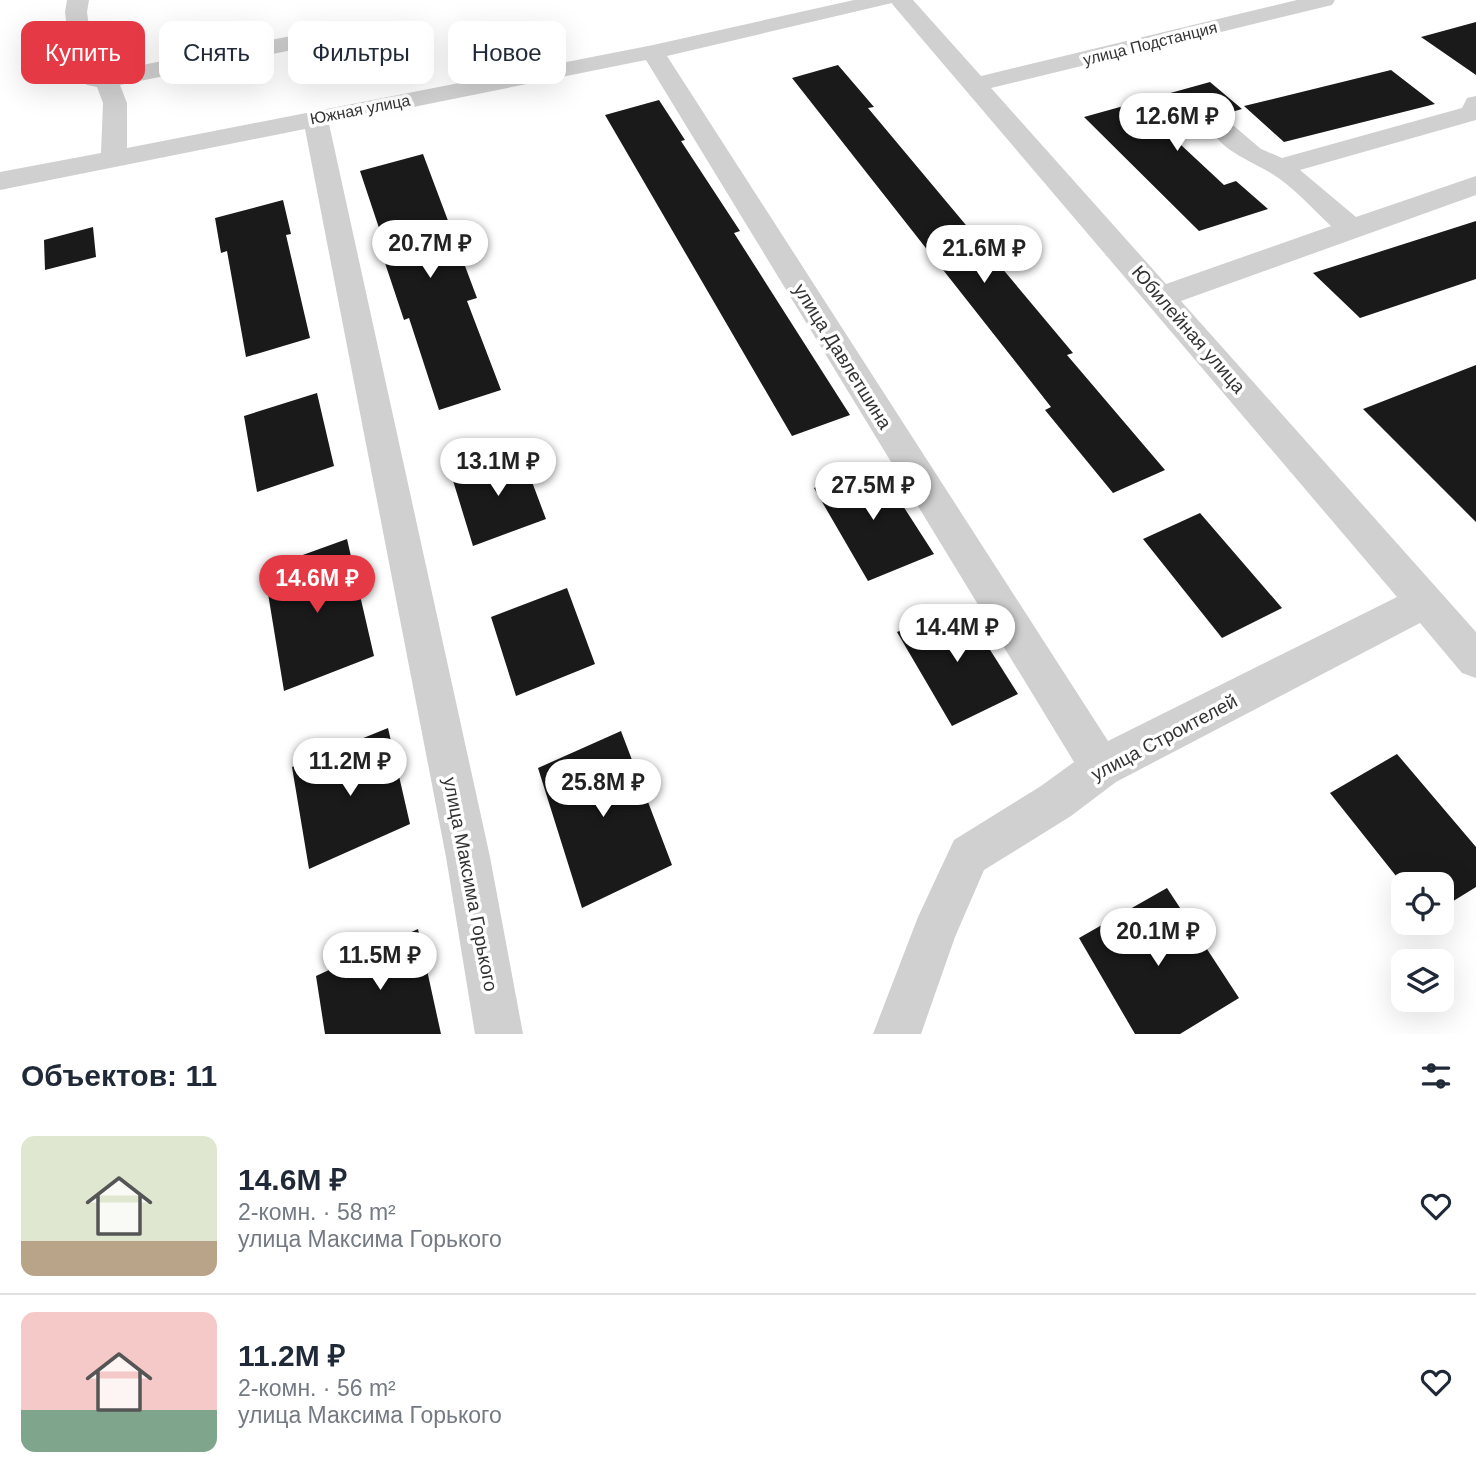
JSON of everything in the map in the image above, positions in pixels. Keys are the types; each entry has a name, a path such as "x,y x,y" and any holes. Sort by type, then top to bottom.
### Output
{"street":[{"path":"77,21 78,0"},
{"name":"Южная улица","path":"0,181 653,52 883,0"},
{"name":"Юбилейная улица","path":"901,0 1476,660"},
{"name":"улица Подстанция","path":"975,85 1324,0"},
{"path":"145,73 288,44"},
{"name":"улица Давлетшина","path":"653,52 1101,767"},
{"path":"107,84 115,103 114,157"},
{"path":"1280,167 1472,113 1476,103"},
{"name":"улица Максима Горького","path":"315,117 468,857 499,1034"},
{"path":"1224,132 1252,155 1280,167 1351,228"},
{"path":"1160,297 1476,185"},
{"name":"улица Строителей","path":"897,1034 934,933 969,855 1056,801 1101,767 1426,601"}],"building":[{"path":"1476,22 1476,75 1421,37"},
{"path":"838,65 874,107 868,108 1073,353 1067,355 1165,470 1113,493 1045,410 1051,407 792,78"},
{"path":"1391,70 1435,104 1284,142 1244,106"},
{"path":"1210,82 1242,109 1166,131 1224,185 1236,181 1268,209 1199,231 1084,117"},
{"path":"659,100 685,140 681,141 740,231 734,233 850,415 792,436 605,115"},
{"path":"423,154 477,298 467,301 501,390 439,410 409,318 404,320 385,263 390,261 360,171"},
{"path":"283,200 291,234 286,235 310,338 246,357 227,251 221,253 215,218"},
{"path":"1476,221 1476,279 1360,318 1313,273"},
{"path":"93,227 96,257 45,270 44,240"},
{"path":"1476,365 1476,522 1363,409"},
{"path":"317,393 334,466 257,492 244,416"},
{"path":"520,450 546,519 473,546 451,474"},
{"path":"876,464 934,554 868,581 814,488"},
{"path":"1200,513 1282,608 1222,638 1143,539"},
{"path":"347,539 374,656 284,691 264,569"},
{"path":"567,588 595,664 516,696 491,617"},
{"path":"961,604 1018,694 952,726 897,632"},
{"path":"388,728 410,824 309,869 292,767"},
{"path":"621,731 672,865 582,908 538,768"},
{"path":"1397,754 1476,847 1476,887 1454,901 1454,872 1393,872 1330,793"},
{"path":"1167,888 1239,998 1180,1034 1135,1034 1079,938"},
{"path":"418,929 441,1034 325,1034 316,976"}]}
